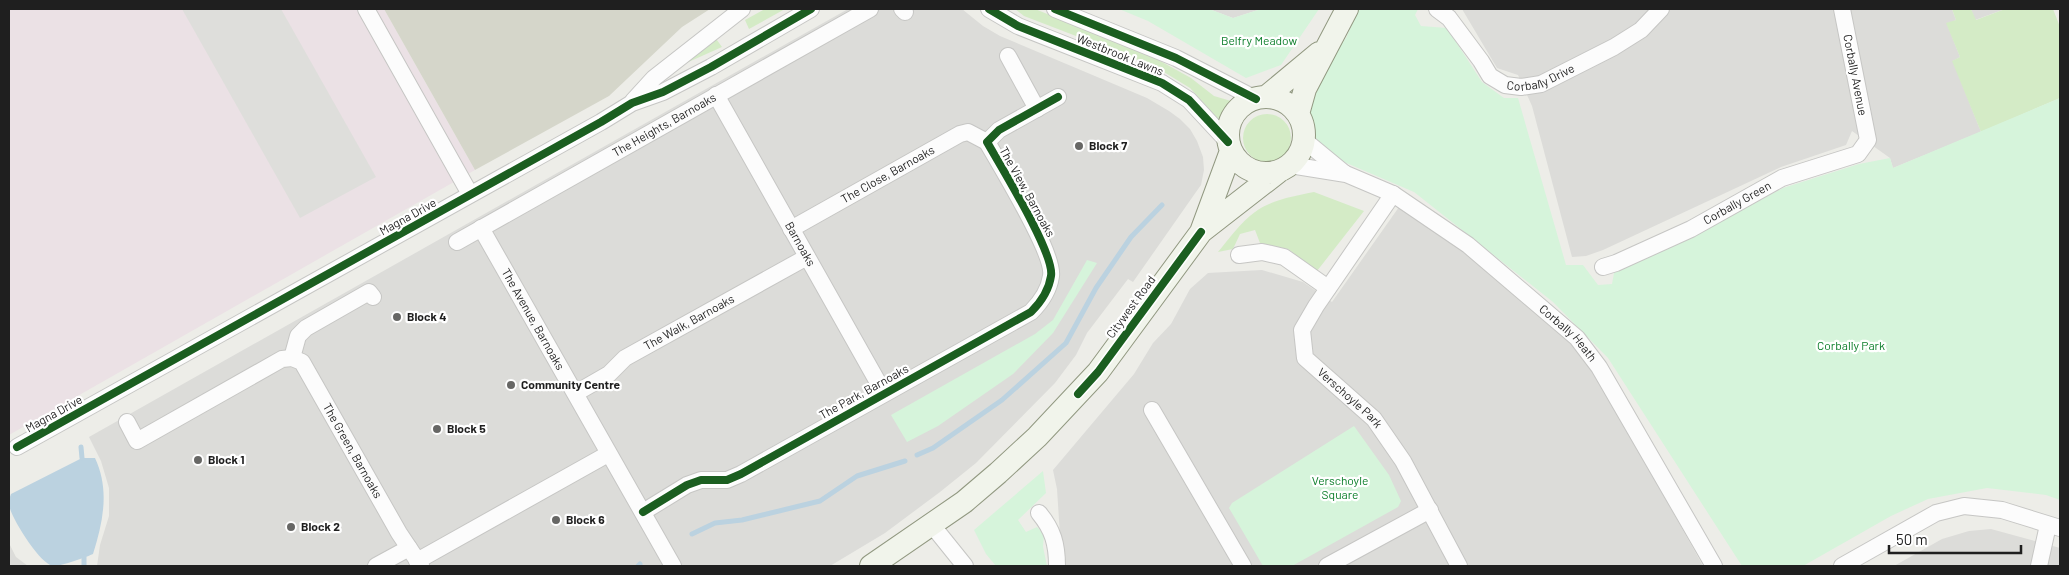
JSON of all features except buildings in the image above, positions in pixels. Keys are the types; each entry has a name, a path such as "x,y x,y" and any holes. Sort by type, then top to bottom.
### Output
{"street":[{"path":"366,9 470,194"},
{"name":"Magna Drive","path":"632,103 654,78 742,9"},
{"name":"Magna Drive","path":"17,447 602,122 632,103 663,92 711,67 811,9"},
{"name":"The Heights, Barnoaks","path":"457,242 870,9"},
{"name":"Westbrook Lawns","path":"989,9 1018,26 1162,83 1189,100 1230,146"},
{"name":"Westbrook Lawns","path":"1054,9 1176,58 1261,98"},
{"path":"1298,114 1305,89 1347,9"},
{"name":"Corbally Drive","path":"1437,9 1449,18 1481,60 1490,76 1504,85 1521,87 1541,84 1614,47 1641,30 1661,9"},
{"name":"Corbally Avenue","path":"1842,9 1868,140"},
{"path":"1329,44 1261,98 1245,103 1237,110 1231,120 1228,131 1230,146 1246,168 1261,173 1284,168 1346,174"},
{"path":"1008,56 1037,109"},
{"name":"Barnoaks","path":"716,96 884,393"},
{"name":"The View, Barnoaks","path":"1045,248 987,142 1000,130 1058,97"},
{"path":"1261,98 1284,102 1298,114 1303,127 1304,140 1297,158 1284,168"},
{"name":"The Close, Barnoaks","path":"792,229 960,134 968,132 987,142"},
{"path":"1304,140 1346,174"},
{"name":"Corbally Green","path":"1603,267 1691,229 1782,178 1858,154 1868,140"},
{"name":"Citywest Road","path":"1201,232 1230,146"},
{"name":"Citywest Road","path":"871,566 964,502 1037,437 1088,383 1201,232 1284,168"},
{"name":"Corbally Heath","path":"1346,174 1392,194 1468,244 1577,338 1599,367 1714,566"},
{"name":"Verschoyle Park","path":"1392,194 1302,330 1305,358 1374,419 1403,461 1459,566"},
{"name":"The Avenue, Barnoaks","path":"481,228 673,566"},
{"name":"The Park, Barnoaks","path":"643,512 687,485 701,480 728,480 741,474 1031,312 1042,301 1052,274 1045,248"},
{"path":"1239,255 1262,252 1284,257 1328,288"},
{"name":"The Walk, Barnoaks","path":"576,393 609,374 625,358 807,256"},
{"path":"127,422 138,441 282,359 292,358 298,336 306,328 369,292 373,297"},
{"name":"The Green, Barnoaks","path":"292,358 302,362 416,558"},
{"path":"1152,410 1243,566"},
{"path":"376,566 416,558 608,454"},
{"path":"1842,566 1936,513 1964,506 2002,510 2054,526 2039,566"},
{"path":"1327,566 1430,510"},
{"path":"1039,513 1047,523 1057,547 1056,566"},
{"path":"932,525 965,566"}],"shaded area":[{"path":"9,9 384,9 475,170 9,435"},
{"path":"182,9 281,9 376,177 300,218"},
{"path":"384,9 710,9 682,27 609,96 475,170"},
{"path":"848,9 962,9 983,26 1000,36 1147,98 1169,111 1190,129 1203,157 1204,170 1201,185 1133,282 1128,279 1087,333 1076,355 1055,383 976,463 885,533 830,566 97,566 100,545 109,516 109,488 101,461 89,437"},
{"path":"1209,9 1261,9 1233,18"},
{"path":"1462,9 1952,9 1956,20 1947,24 1960,57 1953,61 1981,132 1893,168 1890,158 1852,131 1846,145 1781,167 1603,250 1586,256 1572,257 1532,106 1518,75 1497,68"},
{"path":"1971,9 2005,9 1975,20"},
{"path":"1399,207 1464,250 1571,341 1594,371 1703,566 1062,566 1057,489 1053,470 1134,374 1153,343 1171,324 1190,289 1208,273 1262,270 1303,282 1332,302"},
{"path":"1991,529 2060,548 2060,566 1894,566 1942,539 1969,531"},
{"path":"9,543 16,557 28,566 9,566"}],"green space":[{"path":"765,9 785,9 749,29 745,20"},
{"path":"1015,9 1035,9 1153,57 1191,78 1214,96 1231,101 1219,120 1190,88 1154,66 1024,16"},
{"name":"Belfry Meadow","path":"1119,9 1209,9 1233,18 1261,9 1319,9 1281,65 1246,78 1148,21"},
{"name":"Corbally Park","path":"1359,9 1418,9 1415,15 1421,26 1447,28 1482,82 1504,98 1518,98 1566,265 1583,265 1598,285 1612,284 1614,273 1709,228 1783,188 1859,164 1890,158 1893,168 2060,98 2060,500 2046,495 1987,488 1928,499 1891,516 1803,566 1742,566 1608,358 1553,302 1414,192 1330,156 1310,140 1303,108 1313,81 1346,38"},
{"path":"1952,9 1971,9 1976,20 2005,9 2053,9 2060,27 2060,98 1981,132 1952,61 1960,57 1946,23 1956,20"},
{"path":"714,36 722,47 675,68"},
{"path":"1267,114 1276,116 1284,121 1289,129 1291,138 1289,147 1284,155 1276,160 1267,162 1258,160 1250,155 1245,147 1243,138 1245,129 1250,121 1258,116"},
{"path":"1314,192 1364,211 1317,271 1288,249 1260,243 1255,230 1240,234 1233,249 1218,252 1244,221 1261,208 1283,199"},
{"path":"1087,260 1097,263 1053,333 1013,374 938,426 907,442 891,415 1035,334 1053,320"},
{"name":"Verschoyle Square","path":"1354,426 1389,475 1401,501 1398,507 1292,566 1263,566 1229,508 1232,503"},
{"path":"1043,471 1046,493 1018,520 1026,532 1037,527 1044,534 1043,547 1047,566 996,566 986,554 974,530"}],"water":[{"path":"82,458 95,458 100,470 104,494 97,542 93,554 53,566 41,557 27,540 15,520 9,500 11,494"}],"waterway":[{"path":"917,455 933,448 1002,400 1066,343 1096,288 1131,237 1162,205"},
{"path":"81,447 82,458"},
{"path":"692,534 715,523 742,520 820,501 857,476 905,461"},
{"path":"84,557 84,566"}],"cycle path":[{"path":"17,447 632,103 663,92 711,67 811,9"},
{"path":"989,9 1018,26 1162,83 1189,100 1228,142"},
{"path":"1055,9 1176,58 1256,99"},
{"path":"643,512 687,485 701,480 727,480 741,474 1031,312 1046,291 1051,276 1050,265 1036,230 987,142 999,130 1058,97"},
{"path":"1078,394 1098,372 1201,232"}],"place":[{"name":"Block 7","path":"1079,146"},
{"name":"Block 4","path":"397,317"},
{"name":"Community Centre","path":"511,385"},
{"name":"Block 5","path":"437,429"},
{"name":"Block 1","path":"198,460"},
{"name":"Block 6","path":"556,520"},
{"name":"Block 2","path":"291,527"}]}
